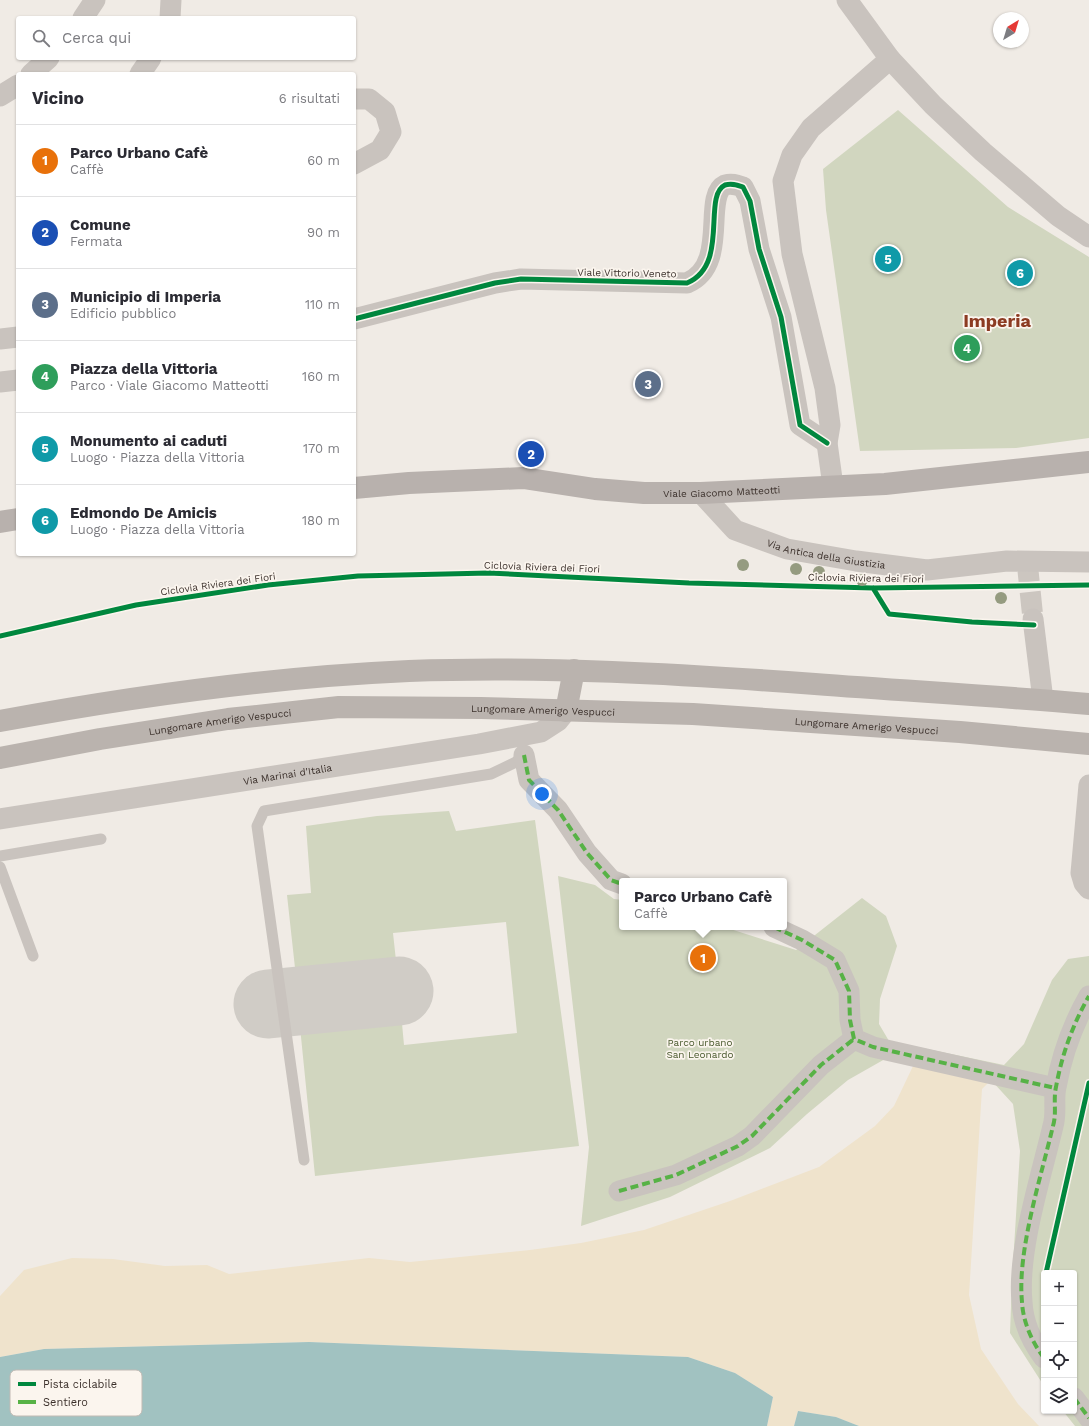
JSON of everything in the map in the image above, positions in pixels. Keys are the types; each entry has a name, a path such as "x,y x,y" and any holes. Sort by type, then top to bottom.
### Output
{"main road":[{"name":"Viale Giacomo Matteotti","path":"356,488 409,482 523,478 644,493 701,494 885,484 1089,462"},
{"path":"0,522 16,519"},
{"path":"566,710 574,670"},
{"path":"0,721 178,693 290,679 409,671 574,670 683,674 1089,704"},
{"name":"Lungomare Amerigo Vespucci","path":"0,758 100,739 228,719 339,707 566,710 693,714 960,732 1089,744"}],"street":[{"path":"83,16 95,0"},
{"path":"170,16 171,0"},
{"path":"847,0 890,59 933,105 983,152 1058,216 1089,237"},
{"path":"833,486 827,443 830,425 826,388 792,254 783,181 792,155 811,128 890,59"},
{"path":"33,72 47,60"},
{"path":"141,72 150,60"},
{"path":"0,96 16,86"},
{"path":"356,99 369,98 385,112 391,132 380,150 356,163"},
{"name":"Viale Vittorio Veneto","path":"356,318 495,283 521,279 687,283 694,280 702,272 711,257 715,204 718,194 724,186 733,184 744,187 750,201 759,249 781,317 800,425 827,443"},
{"path":"0,339 16,337"},
{"path":"0,382 16,380"},
{"name":"Via Antica della Giustizia","path":"701,494 735,530 787,549 856,561 927,570 1007,561 1089,562"},
{"path":"1033,619 1043,700"},
{"name":"Via Marinai d'Italia","path":"0,819 471,745 525,744 558,721 566,710"},
{"path":"525,744 529,780 558,810 587,853 611,880 619,883"},
{"path":"1089,785 1086,855 1081,873 1084,883 1089,889"},
{"path":"780,930 802,940 836,960 849,991 850,1020 854,1039"},
{"path":"1041,1353 1030,1334 1025,1319 1021,1288 1026,1244 1056,1115 1055,1088 1063,1055 1075,1022 1089,996"},
{"path":"854,1039 872,1047 1000,1074 1055,1088"},
{"path":"620,1191 676,1175 738,1146 752,1136 821,1065 854,1039"},
{"path":"1077,1402 1089,1418"}],"lane":[{"path":"304,1160 257,826 264,811 491,774 516,762 525,744"},
{"path":"0,856 101,839"},
{"path":"0,867 33,956"}],"green space":[{"path":"898,110 1008,207 1089,257 1089,438 1016,448 860,451 826,210 823,169"},
{"path":"449,811 456,831 535,820 579,1146 315,1176 300,1027 304,1015 318,1007 400,1002 404,1045 517,1033 506,922 393,933 398,979 308,987 301,985 296,977 287,895 311,893 306,826 377,816"},
{"name":"Parco urbano San Leonardo","path":"558,876 595,885 614,899 619,900 619,930 733,930 796,950 862,898 886,916 897,946 880,999 879,1024 889,1041 1004,1065 1024,1044 1052,980 1068,959 1089,956 1089,1426 1075,1426 1065,1414 1077,1414 1077,1270 1041,1270 1041,1381 1010,1333 1020,1151 1013,1104 991,1080 885,1059 848,1080 807,1114 770,1148 670,1197 581,1226 589,1147"}],"sand":[{"path":"914,1064 991,1080 982,1089 969,1295 981,1349 1018,1404 1039,1426 859,1426 836,1417 798,1411 794,1426 767,1426 773,1397 735,1373 688,1357 309,1342 44,1349 0,1357 0,1296 24,1270 72,1258 113,1259 165,1266 207,1265 229,1274 369,1258 410,1262 530,1250 581,1243 644,1230 730,1201 819,1167 875,1126 894,1106"}],"water":[{"path":"309,1342 688,1357 735,1373 773,1397 767,1426 0,1426 0,1357 44,1349"},
{"path":"798,1411 836,1417 859,1426 794,1426"}],"taxiway":[{"path":"268,1004 399,991"}],"tunnel":[{"path":"1027,561 1033,619"}],"marked path":[{"path":"524,755 529,780 558,810 587,853 611,880 619,883"},
{"path":"780,930 802,940 835,960 849,991 850,1020 854,1039 873,1047 1055,1088"},
{"path":"1041,1353 1032,1339 1026,1324 1022,1302 1021,1282 1026,1237 1054,1121 1055,1092 1061,1063 1073,1028 1089,996"},
{"path":"619,1191 676,1175 738,1146 752,1136 821,1065 854,1039"},
{"path":"1077,1402 1089,1418"}],"cycle path":[{"path":"356,318 495,283 521,279 687,283 700,274 708,262 714,231 715,202 719,192 725,185 737,185 743,187 750,201 759,249 781,317 800,425 827,443"},
{"name":"Ciclovia Riviera dei Fiori","path":"0,636 136,605 268,585 358,576 489,573 689,583 873,588 1089,585"},
{"name":"Ciclovia Riviera dei Fiori","path":"873,588 889,614 972,622 1034,625"},
{"path":"1047,1270 1089,1083"}],"place":[{"name":"Monumento ai caduti","path":"888,259"},
{"name":"Edmondo De Amicis","path":"1020,273"},
{"name":"Piazza della Vittoria","path":"967,348"},
{"name":"Municipio di Imperia","path":"648,384"},
{"name":"Comune","path":"531,454"},
{"name":"Parco Urbano Cafè","path":"703,958"}],"district":[{"name":"Imperia","path":"997,320"}]}
